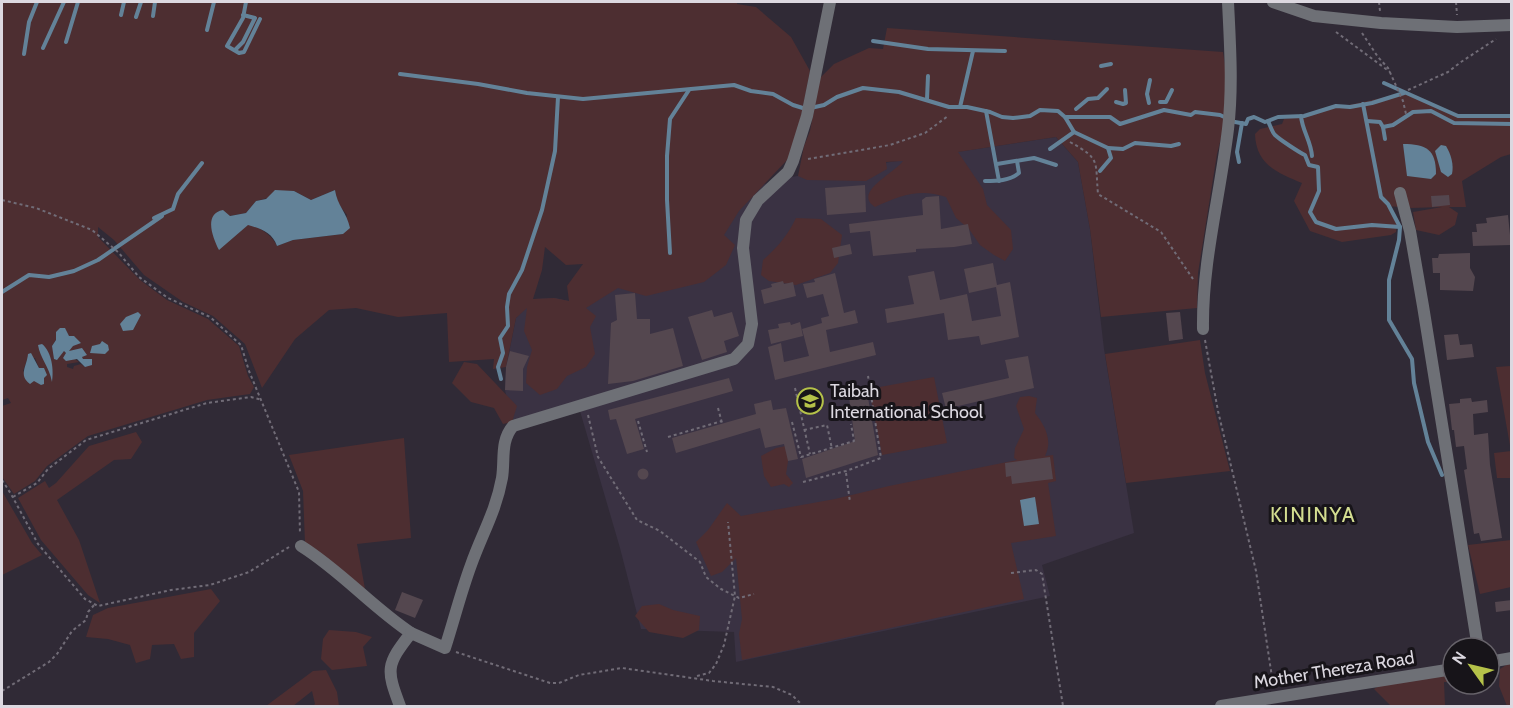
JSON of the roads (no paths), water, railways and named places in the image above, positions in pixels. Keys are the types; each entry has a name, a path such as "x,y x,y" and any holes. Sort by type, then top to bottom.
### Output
{"street":[{"path":"301,546 331,566 391,620 411,633 445,648 471,563 497,500 507,434 513,426 708,368 734,359 741,354 748,344 753,324 743,248 746,220 758,200 788,172 793,161 807,116 830,2"},
{"path":"1203,329 1203,293 1232,84 1228,2"},
{"path":"1273,2 1314,16 1507,30"},
{"path":"1400,193 1410,231 1421,295 1476,636"},
{"path":"400,706 390,679 390,670 393,658 411,633"},
{"name":"Mother Thereza Road","path":"1221,706 1441,671"}],"water":[{"path":"1403,144 1424,147 1432,154 1436,174 1431,179 1407,176"},
{"path":"1441,145 1446,146 1452,160 1452,174 1448,177 1441,172 1435,151"},
{"path":"275,190 294,191 311,200 335,190 350,228 343,234 293,240 277,246 269,234 248,225 219,250 211,227 213,216 223,210 230,216 246,213 256,201 266,199"},
{"path":"138,312 141,315 133,330 123,331 120,324 126,317"},
{"path":"60,328 65,328 69,336 74,336 81,343 73,346 69,351 82,348 87,355 82,357 83,359 92,359 92,365 85,367 77,359 66,361 63,358 66,353 64,351 57,360 54,359 52,346 56,340 56,332"},
{"path":"102,341 108,345 109,350 105,354 90,353 92,346"},
{"path":"42,344 52,362 52,382 39,350 38,345"},
{"path":"31,353 39,368 44,368 47,375 44,378 44,384 41,385 34,381 30,384 24,377 28,354"},
{"path":"1035,497 1039,524 1024,526 1020,500"}],"waterway":[{"path":"24,54 29,22 37,2"},
{"path":"43,48 64,2"},
{"path":"66,42 78,2"},
{"path":"121,15 124,2"},
{"path":"136,17 141,2"},
{"path":"153,16 155,2"},
{"path":"207,30 214,2"},
{"path":"246,2 243,18 227,46 239,53 244,52 260,19"},
{"path":"236,49 243,42 255,18 243,15"},
{"path":"873,41 928,49 1005,51"},
{"path":"960,107 973,51"},
{"path":"1101,66 1111,64"},
{"path":"400,74 583,99 734,85 751,91 773,94 806,109 824,105 837,97 863,88 899,92 949,107 967,107 1002,117 1030,116 1040,110 1058,111 1065,117 1110,117 1120,124 1164,110 1191,115 1195,112 1220,115 1246,124 1248,119 1254,117 1265,122 1278,117 1304,116 1336,106 1350,107 1372,103 1404,93"},
{"path":"927,99 928,76"},
{"path":"1149,103 1147,94 1150,80"},
{"path":"1384,83 1458,116 1512,116"},
{"path":"1076,109 1088,99 1098,98 1107,89"},
{"path":"670,253 667,200 670,119 689,90"},
{"path":"1116,102 1126,103 1125,90"},
{"path":"1160,102 1166,102 1172,90"},
{"path":"501,379 498,367 503,353 500,338 508,326 509,294 522,270 542,210 555,151 558,97"},
{"path":"1363,104 1381,197 1388,204 1400,227 1389,280 1389,320 1412,359 1414,383 1428,442 1442,475"},
{"path":"986,111 999,181"},
{"path":"1367,121 1380,122 1383,127 1393,125 1413,112 1431,111 1454,123 1512,124"},
{"path":"1301,116 1312,156"},
{"path":"1065,117 1074,132 1108,148 1111,158 1100,171"},
{"path":"1268,121 1275,135 1305,155 1309,165 1318,167 1319,191 1310,212 1316,222 1336,229 1372,225 1400,227"},
{"path":"1239,162 1237,152 1242,123"},
{"path":"1383,127 1385,139"},
{"path":"1050,149 1074,132"},
{"path":"1108,148 1123,149 1135,143 1171,146 1179,144"},
{"path":"997,164 1034,158 1056,165"},
{"path":"985,181 1003,180 1015,176 1019,173 1017,161"},
{"path":"2,292 29,275 49,277 74,271 98,260 162,216 154,218 173,209 178,194 202,163"}],"place":[{"name":"Taibah International School","path":"810,401"}],"district":[{"name":"KININYA","path":"1313,515"}]}
